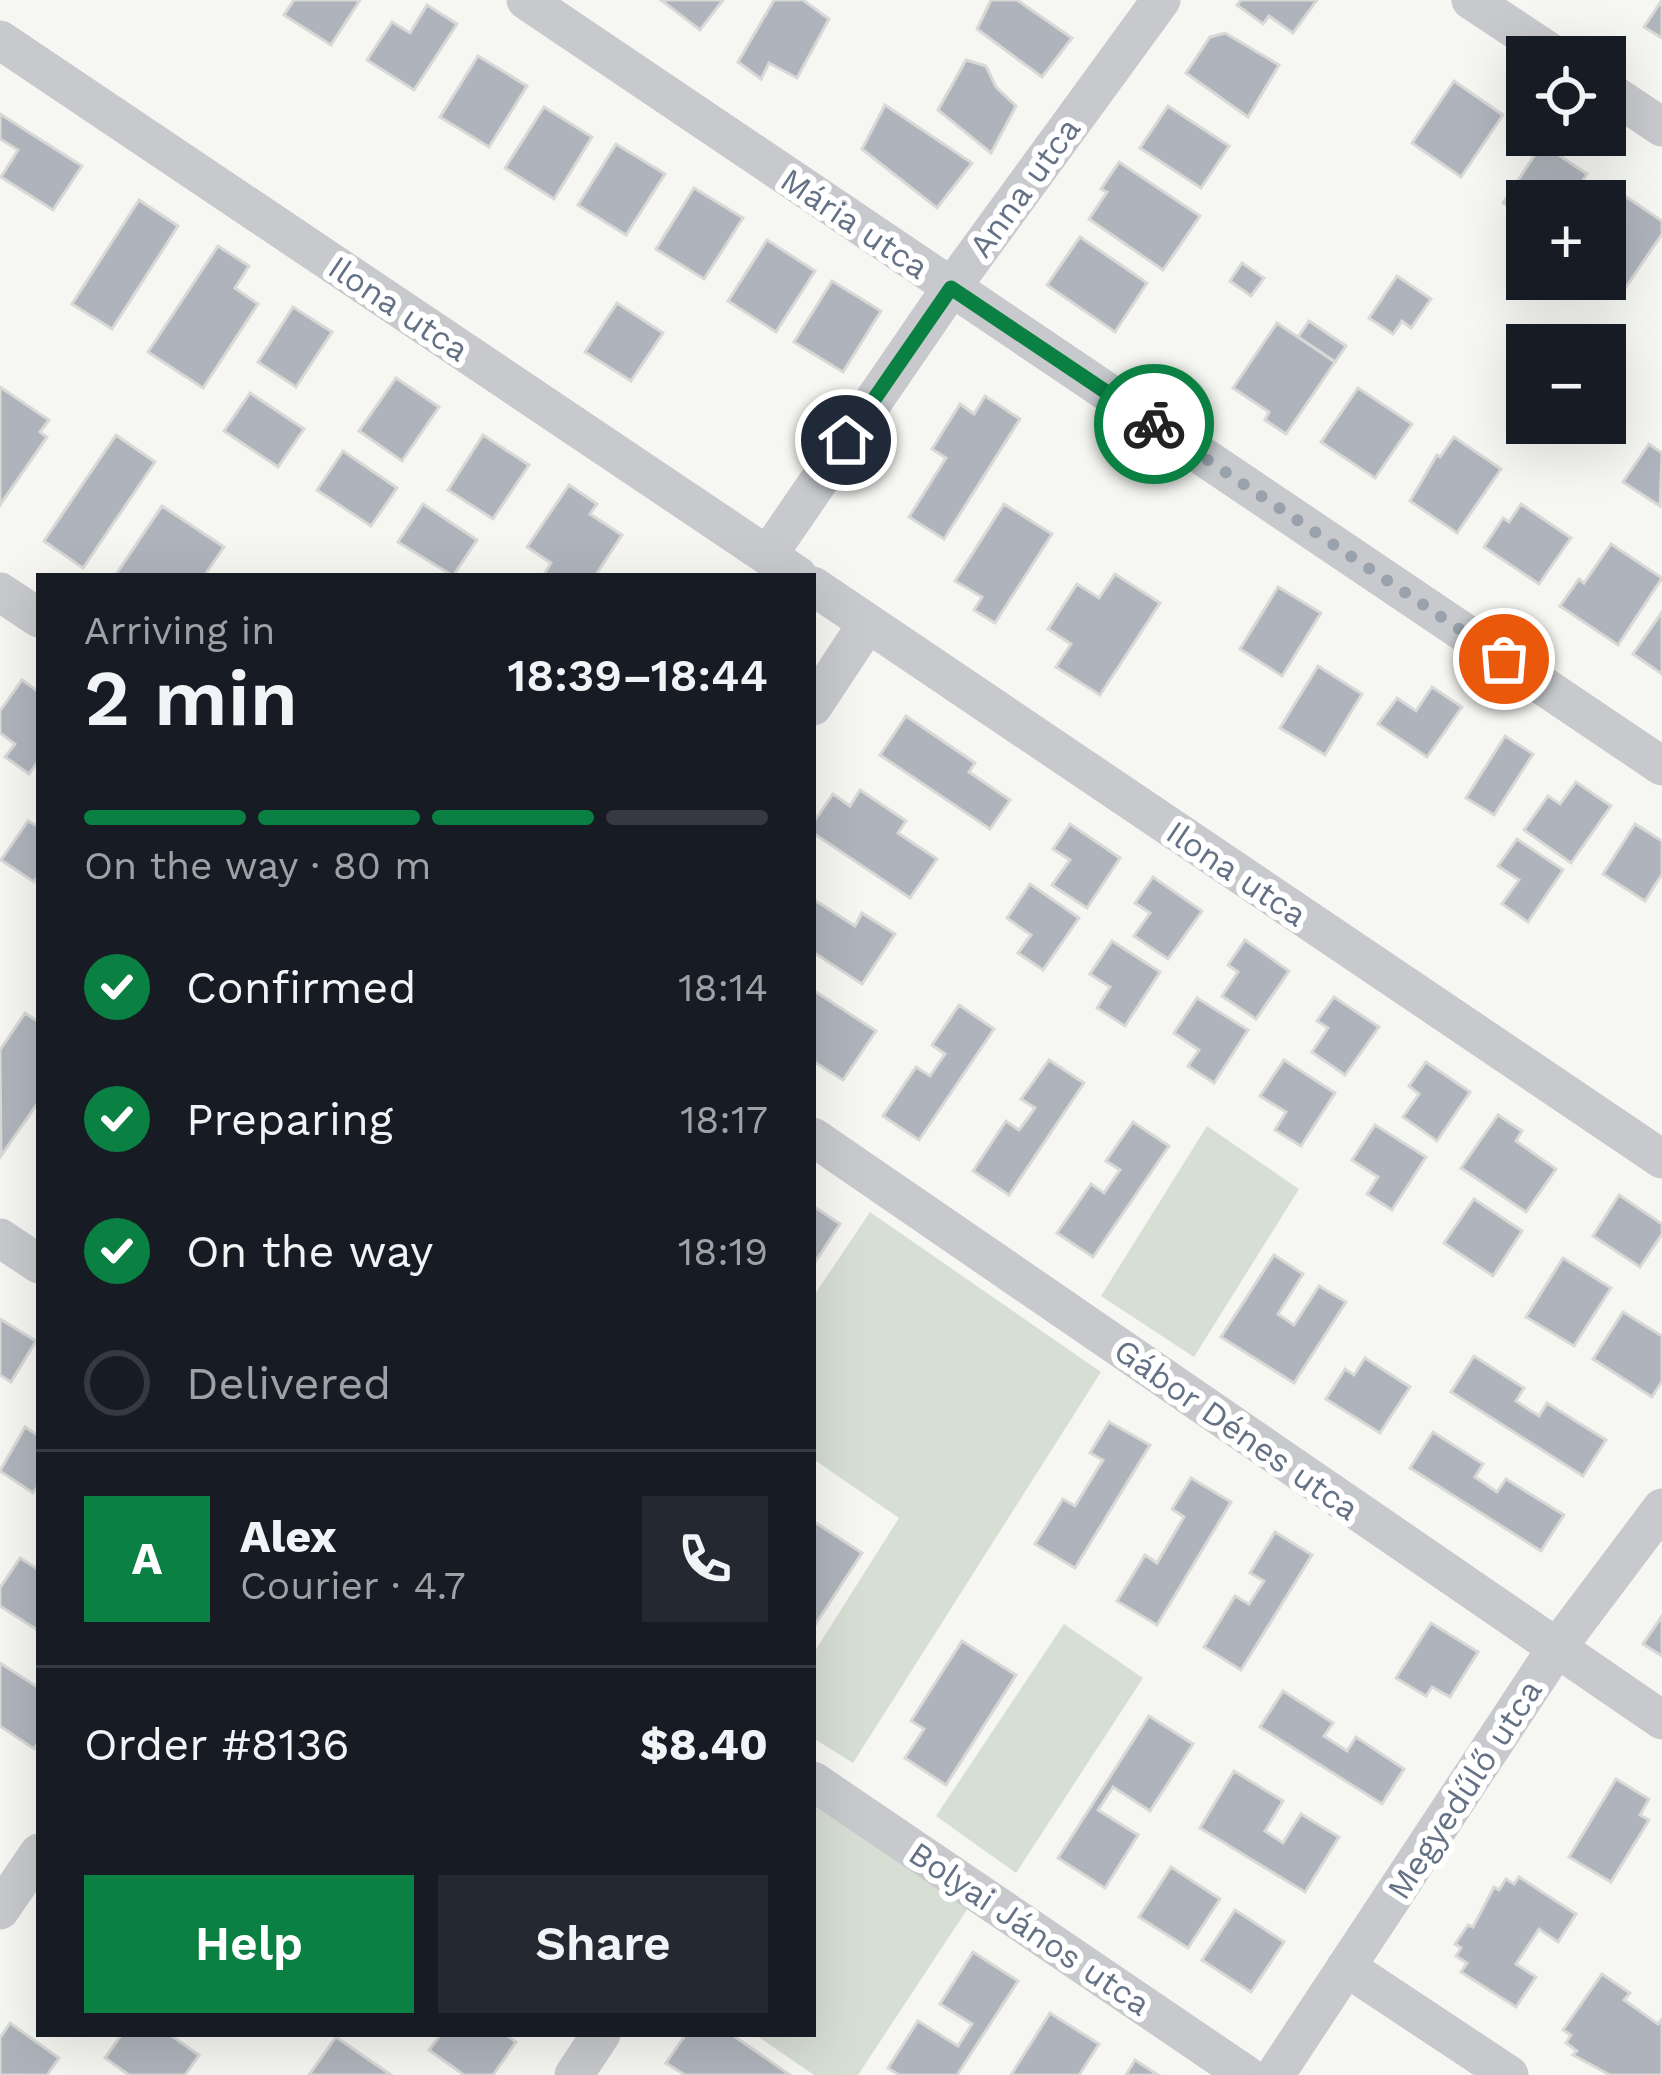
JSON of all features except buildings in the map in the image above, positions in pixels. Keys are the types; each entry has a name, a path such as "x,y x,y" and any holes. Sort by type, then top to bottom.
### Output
{"street":[{"name":"Mária utca","path":"526,0 1662,766"},
{"name":"Anna utca","path":"783,566 951,288 1161,0"},
{"path":"1471,0 1525,36"},
{"name":"Ilona utca","path":"0,40 783,566"},
{"path":"1626,103 1662,127"},
{"name":"Ilona utca","path":"816,588 1662,1159"},
{"path":"0,592 36,616"},
{"path":"816,701 867,624"},
{"name":"Gábor Dénes utca","path":"816,1139 1662,1720"},
{"path":"0,1238 36,1262"},
{"name":"Megyedűlő utca","path":"1275,2075 1556,1649 1662,1508"},
{"name":"Bolyai János utca","path":"816,1783 1246,2075"},
{"path":"0,1910 36,1857"},
{"path":"1346,1967 1509,2075"},
{"path":"574,2075 600,2037"}],"shaded area":[{"path":"1207,1126 1299,1189 1194,1357 1101,1296"},
{"path":"870,1212 1101,1372 853,1763 816,1740 816,1649 899,1518 816,1461 816,1293"},
{"path":"1064,1624 1143,1678 1016,1873 936,1816"},
{"path":"816,1801 970,1905 858,2075 814,2075 758,2037 816,2037"}],"way so far":[{"path":"1154,424 1504,659"}],"route":[{"path":"846,440 951,288 1154,424"}]}
